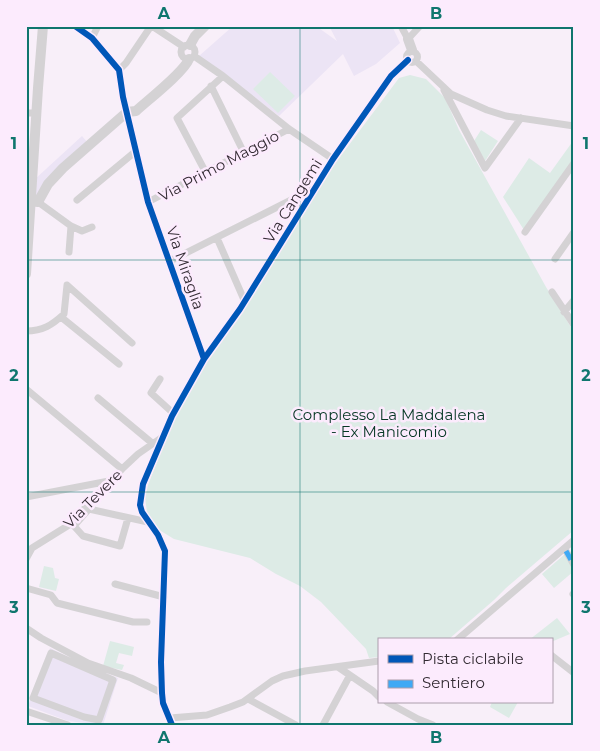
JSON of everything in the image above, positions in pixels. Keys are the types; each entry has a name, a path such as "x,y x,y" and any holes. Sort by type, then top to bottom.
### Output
{"street":[{"path":"26,274 27,249 34,202 29,177 31,113 43,26"},
{"path":"34,202 63,168 127,112 136,111 178,72 192,57 195,49 152,26 119,70 92,38 75,26"},
{"path":"92,38 98,26"},
{"path":"205,26 187,46 182,54 184,58 192,57 223,76 289,129 333,160"},
{"path":"401,26 412,50 417,54 417,59 412,61 451,94 487,110 521,118 574,126"},
{"path":"408,39 420,26"},
{"name":"Via Cangemi","path":"204,360 245,302 333,160 391,76 412,61"},
{"name":"Via Miraglia","path":"119,70 123,97 148,202 204,360"},
{"path":"206,173 177,118 223,76"},
{"path":"211,86 244,153"},
{"path":"442,86 485,168 521,118"},
{"name":"Via Primo Maggio","path":"148,202 289,129"},
{"path":"77,200 136,151"},
{"path":"525,232 574,163"},
{"path":"170,261 316,188"},
{"path":"34,202 82,231 92,227"},
{"path":"69,252 71,226"},
{"path":"555,259 574,232"},
{"path":"217,238 245,302"},
{"path":"26,331 48,328 61,317 66,311 68,285 132,343"},
{"path":"552,292 574,326"},
{"path":"564,312 574,300"},
{"path":"61,317 120,364"},
{"path":"204,360 173,413 142,488 141,508 148,522 158,535 165,551 161,662 162,694 163,703 171,721 207,715 243,702 278,678 299,672 378,661"},
{"path":"160,379 151,393 173,413"},
{"path":"26,389 122,469"},
{"path":"98,398 152,443"},
{"name":"Via Tevere","path":"26,560 32,548 69,525 109,481 152,443 162,438"},
{"path":"26,497 109,481"},
{"path":"128,518 120,546 83,536 74,526 89,510 148,522"},
{"path":"572,542 570,551 574,565"},
{"path":"459,638 572,542"},
{"path":"115,584 164,597"},
{"path":"26,588 50,595 57,604 133,622 147,622"},
{"path":"26,628 88,663 131,678 162,694"},
{"path":"51,653 113,680 99,720 84,717 34,698 51,653"},
{"path":"552,656 574,673"},
{"path":"338,667 378,696"},
{"path":"323,725 350,675"},
{"path":"248,699 296,725"},
{"path":"391,704 433,725"},
{"path":"26,711 68,725"},
{"path":"81,725 84,717"}],"shaded area":[{"path":"233,26 316,26 337,41 329,26 392,26 400,43 376,64 354,76 343,54 279,116 199,56"},
{"path":"82,136 88,143 37,199 33,197 34,180"},
{"path":"50,648 118,678 103,725 68,721 28,706"}],"green space":[{"path":"270,72 295,96 278,113 253,89"},
{"name":"Complesso La Maddalena - Ex Manicomio","path":"410,75 426,79 445,98 459,130 546,287 574,332 574,530 450,638 378,638 378,657 369,658 366,649 321,602 300,586 250,558 174,539 156,528 147,512 145,498 148,485 175,415 191,385 334,165 399,78"},
{"path":"481,130 498,141 485,161 474,141"},
{"path":"573,141 574,160 524,230 503,197 529,158 550,173"},
{"path":"565,554 574,571 554,588 542,574"},
{"path":"44,566 53,568 55,578 59,579 56,591 39,587"},
{"path":"557,618 570,634 552,642 552,638 532,638"},
{"path":"110,641 134,647 132,656 119,653 116,663 124,665 122,670 103,666"},
{"path":"491,704 517,704 509,718 490,707"}],"marked path":[{"path":"566,551 574,565"}],"cycle path":[{"path":"75,26 92,38 119,70 123,97 148,202 204,359"},
{"path":"172,725 163,703 162,693 161,662 165,551 158,535 142,512 140,505 143,484 172,416 204,359 240,309 333,159 391,76 408,60"}]}
